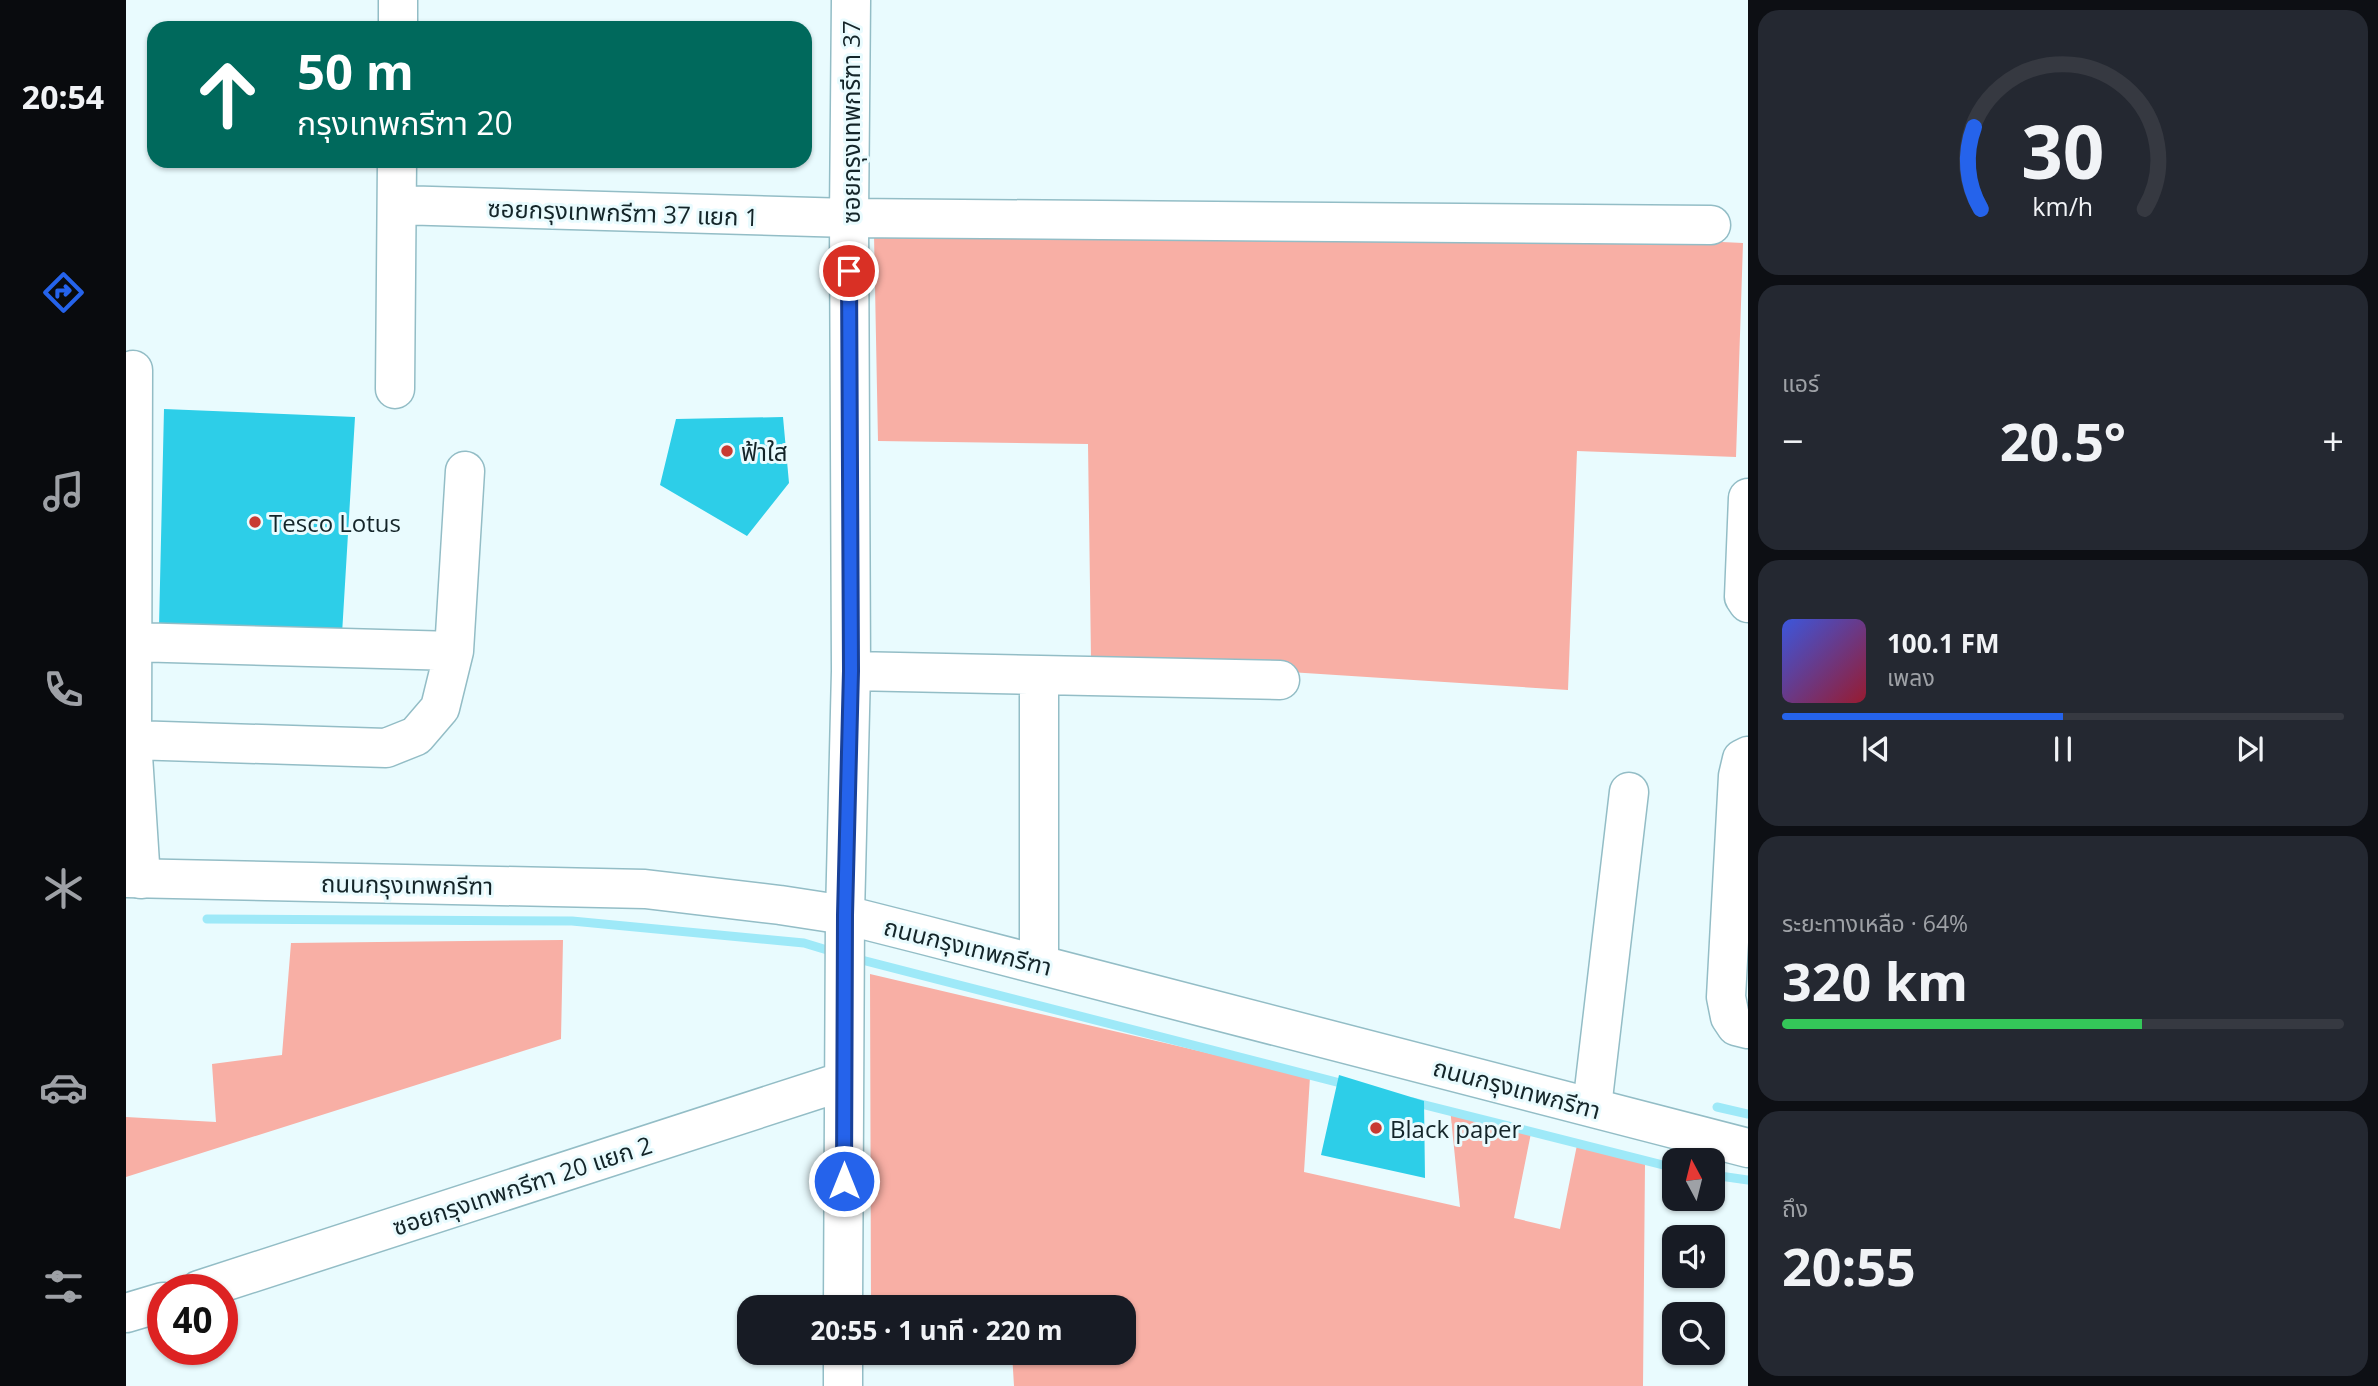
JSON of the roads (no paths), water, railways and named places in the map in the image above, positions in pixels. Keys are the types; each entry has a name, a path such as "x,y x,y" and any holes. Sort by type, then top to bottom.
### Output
{"street":[{"path":"398,0 398,21"},
{"name":"ซอยกรุงเทพกรีฑา 37","path":"843,1295 845,929 851,671 851,0"},
{"path":"395,389 397,168"},
{"name":"ซอยกรุงเทพกรีฑา 37 แยก 1","path":"397,205 849,218 1711,225"},
{"path":"134,370 134,878"},
{"path":"132,740 386,748 416,736 440,708 454,652 465,471"},
{"path":"1748,498 1744,597 1748,603"},
{"path":"132,642 454,652"},
{"path":"851,671 1280,680"},
{"path":"1039,675 1039,964"},
{"path":"1748,756 1742,759 1738,776 1740,892 1726,997 1730,1017 1736,1026 1748,1029"},
{"path":"1592,1107 1629,793"},
{"name":"ถนนกรุงเทพกรีฑา","path":"134,878 645,889 733,898 845,929 1039,964 1748,1148"},
{"name":"ซอยกรุงเทพกรีฑา 20 แยก 2","path":"238,1277 844,1081"},
{"path":"126,1313 147,1306"},
{"path":"843,1365 843,1386"}],"waterway":[{"path":"207,919 572,921 804,943 837,953"},
{"path":"854,958 1348,1085"},
{"path":"1413,1102 1662,1165"},
{"path":"1717,1107 1748,1114"},
{"path":"1726,1177 1748,1180"}],"place":[{"name":"ฟ้าใส","path":"727,451"},
{"name":"Tesco Lotus","path":"255,522"},
{"name":"Black paper","path":"1376,1128"}]}
